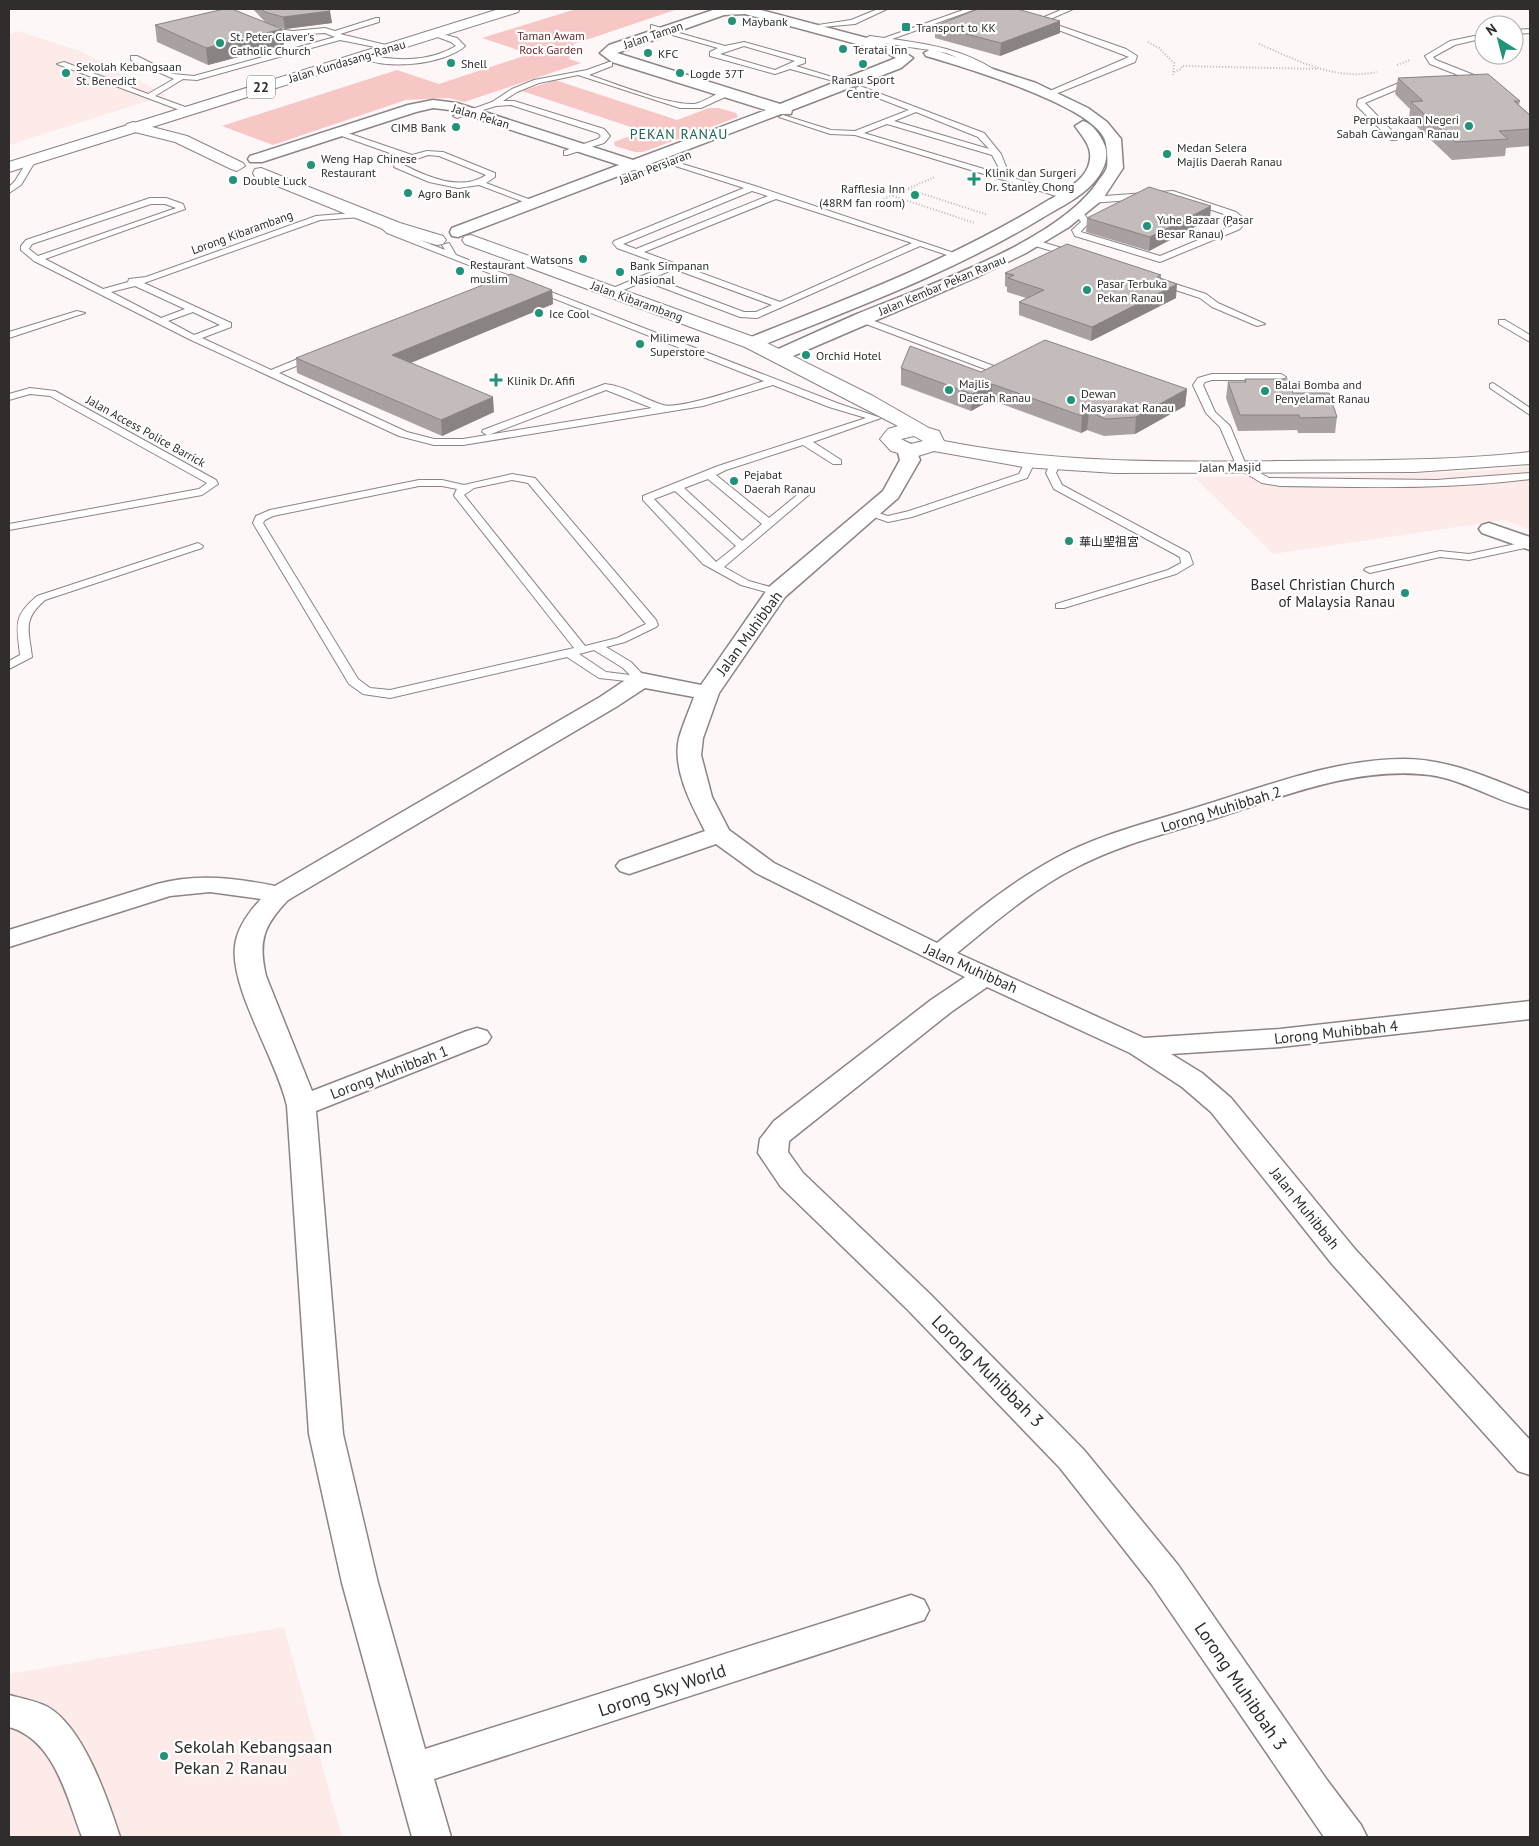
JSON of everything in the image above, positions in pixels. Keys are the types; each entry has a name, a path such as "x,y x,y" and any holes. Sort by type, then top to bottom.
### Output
{"main road":[{"name":"Jalan Kundasang-Ranau","path":"9,167 185,110 513,9"},
{"name":"Jalan Kibarambang","path":"160,119 191,136 227,150 326,199 368,217 455,240"},
{"path":"133,128 181,140 237,166 243,172 259,166 273,170 277,163"},
{"name":"Jalan Kibarambang","path":"277,163 288,175 383,214 611,292 780,355 828,381 914,440"},
{"name":"Jalan Kibarambang","path":"828,381 876,418 914,440"},
{"name":"Jalan Masjid","path":"914,440 1030,462 1148,468 1420,465 1530,458"}],"street":[{"name":"Jalan Taman","path":"705,9 614,48 607,53 608,55 724,95 782,113"},
{"name":"Jalan Taman","path":"724,95 609,64 593,53 660,29 723,11 743,9 888,48 906,58"},
{"path":"760,9 822,25 850,27 876,39 927,57"},
{"name":"Jalan Persiaran","path":"854,86 902,63 911,53 927,57"},
{"name":"Jalan Persiaran","path":"455,240 927,57"},
{"name":"Jalan Kembar Pekan Ranau","path":"780,355 861,319 969,275 1035,243 1078,212 1106,186 1113,175 1117,151 1113,139 1104,127 1093,118 1048,95 993,73 927,57"},
{"name":"Jalan Kembar Pekan Ranau","path":"752,343 959,256 1012,229 1085,182 1098,165 1099,154 1090,132 1072,118 1021,92 927,57"},
{"name":"Jalan Pekan","path":"259,166 345,134 421,113 436,111 463,114 633,170"},
{"name":"Jalan Persiaran","path":"455,240 535,203 633,170 669,161 782,113"},
{"name":"Jalan Pekan","path":"277,163 345,134"},
{"path":"835,309 861,319"},
{"name":"Jalan Muhibbah","path":"914,440 910,460 891,494 777,592 706,693 691,738 689,755 700,797 719,834 765,868 939,955 986,975 1140,1048 1184,1075 1221,1105 1343,1256 1530,1462"},
{"path":"1489,529 1530,544"},
{"path":"431,1837 360,1583 340,1503 326,1434 301,1106 297,1088 249,969 247,960 251,934 265,910 279,895 608,702 640,680 706,693"},
{"name":"Lorong Muhibbah 2","path":"939,955 1014,894 1067,862 1168,825 1314,781 1379,768 1430,768 1456,774 1530,802"},
{"path":"629,866 719,834"},
{"path":"9,939 166,889 190,884 230,885 279,895"},
{"name":"Lorong Muhibbah 3","path":"986,975 941,1006 784,1128 774,1140 773,1153 792,1180 919,1302 1072,1459 1165,1575 1313,1792 1347,1837"},
{"name":"Lorong Muhibbah 4","path":"1140,1048 1280,1038 1530,1010"},
{"name":"Lorong Muhibbah 1","path":"301,1106 477,1038"},
{"name":"Lorong Sky World","path":"413,1769 911,1610"},
{"path":"9,1711 34,1718 54,1737 71,1760 101,1837"}],"lane":[{"path":"850,27 882,9"},
{"path":"876,39 972,9"},
{"path":"1038,21 1069,9"},
{"path":"1029,19 1070,31 1133,56 1132,60 1048,95"},
{"path":"134,58 171,76 180,78 212,74 314,45 376,20"},
{"path":"255,26 272,31 293,33 307,30 338,35 388,48"},
{"path":"660,29 725,48"},
{"path":"293,33 297,38 314,45"},
{"path":"362,56 391,62 410,62 428,59 461,46 454,40 435,33"},
{"path":"1474,38 1463,40 1432,53 1429,59 1488,84"},
{"path":"876,39 920,45 979,62 993,73"},
{"path":"744,44 802,61 792,67 771,71 713,54 725,48 744,44"},
{"path":"61,64 185,110"},
{"path":"495,104 509,91 551,77 584,72 609,64"},
{"path":"792,67 854,86 981,135 997,154 1003,168 994,175"},
{"path":"584,72 582,75 586,78 680,106 698,106 724,95"},
{"path":"150,96 180,78"},
{"path":"1456,80 1476,78"},
{"path":"1394,138 1361,106 1360,102 1402,85 1427,83"},
{"path":"463,114 495,104 519,104 601,131 606,136 600,141 574,150"},
{"path":"856,133 917,109"},
{"path":"782,113 830,132 856,133 1066,196"},
{"path":"886,121 997,154"},
{"path":"345,134 412,158"},
{"path":"436,153 492,175 477,182 462,186 452,186 397,165 412,158 436,153"},
{"path":"9,191 18,183 32,160"},
{"path":"669,161 959,256"},
{"path":"477,182 535,203"},
{"path":"752,188 617,243 636,252 780,305"},
{"path":"1078,212 1086,222 1076,230 1078,234 1160,259 1237,227 1242,220 1233,214 1173,194 1090,200"},
{"path":"636,252 776,196"},
{"name":"Lorong Kibarambang","path":"132,281 140,275 310,214 320,208 326,199"},
{"path":"37,259 178,212 181,209 180,206 166,200 150,202 29,242 24,246 25,250 37,259 194,338 404,434 434,442 463,442 665,410 704,403 774,381"},
{"path":"368,217 390,231 455,240 509,278 833,404 876,418"},
{"name":"Lorong Kibarambang","path":"102,292 132,281 149,279 319,218 368,217"},
{"path":"645,278 743,315 757,315 920,243"},
{"path":"1035,243 1081,257"},
{"path":"611,292 674,266"},
{"path":"491,286 509,278"},
{"path":"1146,278 1203,296 1215,305 1260,324"},
{"path":"132,281 228,325 194,338"},
{"path":"160,321 193,309"},
{"path":"9,335 80,313"},
{"path":"861,319 1004,373"},
{"path":"1502,322 1530,339"},
{"path":"272,373 326,351"},
{"path":"1281,376 1212,376 1201,380 1198,385 1211,412 1225,426 1242,467 1266,481 1280,483 1443,484 1494,481 1530,476"},
{"path":"1493,386 1530,412"},
{"path":"463,442 605,387 614,388 665,410"},
{"name":"Jalan Access Police Barrick","path":"9,397 30,391 52,393 212,482 202,492 9,527"},
{"path":"777,592 745,583 716,568 699,555 647,498 709,475 722,468 876,418"},
{"path":"804,441 838,462"},
{"path":"868,513 888,519 912,514 1023,476 1030,462"},
{"path":"1055,464 1051,473 1058,487 1185,555 1187,564 1172,572 1060,606"},
{"path":"709,475 769,524"},
{"path":"512,477 531,480 650,620 652,625 646,630 597,647 390,694 366,691 353,680 258,523 260,518 270,513 419,483 437,482 464,488 512,477"},
{"path":"676,486 743,546"},
{"path":"464,488 459,495 582,650"},
{"path":"716,568 806,493"},
{"path":"1370,570 1440,554 1469,557 1530,544"},
{"path":"9,666 26,657 21,631 22,618 25,611 41,598 198,546"},
{"path":"597,647 627,665 640,680"},
{"path":"569,653 603,675 640,680"}],"path":[{"path":"1259,44 1321,69 1348,75 1382,70"},
{"path":"1390,67 1432,53"},
{"path":"1172,75 1181,69 1182,66 1321,69"},
{"path":"908,189 1012,229"},
{"path":"897,193 903,191"},
{"path":"892,196 1012,229"}],"shaded area":[{"name":"Sekolah Kebangsaan St. Benedict","path":"18,31 80,51 167,95 9,145 9,34"},
{"path":"1530,466 1530,530 1505,520 1273,554 1194,477 1344,476 1483,471"},
{"name":"Sekolah Kebangsaan Pekan 2 Ranau","path":"284,1627 342,1837 9,1837 9,1674"}],"green space":[{"name":"Taman Awam Rock Garden","path":"576,9 678,9 574,44 569,59 581,63 464,102 449,98 406,100 273,145 222,126 397,70 439,84 530,54 482,38"},
{"path":"555,80 677,120 709,108 719,108 736,113 738,117 643,152 635,152 615,146 614,142 643,131 522,91"}],"building":[{"path":"224,9 232,9 282,29 206,48 155,25"},
{"path":"262,9 329,9 330,11 283,17 265,12"},
{"path":"978,9 1017,9 1060,21 1001,43 935,26"},
{"name":"Perpustakaan Negeri Sabah Cawangan Ranau","path":"1488,74 1520,101 1514,101 1530,115 1530,129 1499,131 1508,139 1455,142 1411,102 1423,101 1398,78"},
{"path":"1149,187 1211,206 1150,237 1087,218"},
{"path":"1067,244 1161,275 1157,277 1177,284 1092,327 1019,302 1044,290 1008,278 1014,275 1005,273"},
{"path":"511,274 552,290 392,355 493,397 441,420 296,358"},
{"path":"1045,340 1187,389 1136,417 1106,419 1089,412 1082,416 992,384 972,394 901,368 910,346 981,372"},
{"path":"1245,379 1288,379 1293,393 1329,393 1337,417 1300,418 1299,415 1240,415 1228,382 1246,382"}],"place":[{"name":"Maybank","path":"732,21"},
{"name":"Transport to KK","path":"906,27"},
{"name":"St. Peter Claver's Catholic Church","path":"220,43"},
{"name":"Teratai Inn","path":"843,49"},
{"name":"KFC","path":"648,53"},
{"name":"Shell","path":"451,63"},
{"name":"Ranau Sport Centre","path":"863,64"},
{"name":"Sekolah Kebangsaan St. Benedict","path":"66,73"},
{"name":"Logde 37T","path":"680,73"},
{"name":"Perpustakaan Negeri Sabah Cawangan Ranau","path":"1469,126"},
{"name":"CIMB Bank","path":"456,127"},
{"name":"Medan Selera Majlis Daerah Ranau","path":"1167,154"},
{"name":"Weng Hap Chinese Restaurant","path":"311,165"},
{"name":"Klinik dan Surgeri Dr. Stanley Chong","path":"974,179"},
{"name":"Double Luck","path":"233,180"},
{"name":"Agro Bank","path":"408,193"},
{"name":"Rafflesia Inn (48RM fan room)","path":"915,195"},
{"name":"Yuhe Bazaar (Pasar Besar Ranau)","path":"1147,226"},
{"name":"Watsons","path":"583,259"},
{"name":"Restaurant muslim","path":"460,271"},
{"name":"Bank Simpanan Nasional","path":"620,272"},
{"name":"Pasar Terbuka Pekan Ranau","path":"1087,290"},
{"name":"Ice Cool","path":"539,313"},
{"name":"Milimewa Superstore","path":"640,344"},
{"name":"Orchid Hotel","path":"806,355"},
{"name":"Klinik Dr. Afifi","path":"496,380"},
{"name":"Majlis Daerah Ranau","path":"949,390"},
{"name":"Balai Bomba and Penyelamat Ranau","path":"1265,391"},
{"name":"Dewan Masyarakat Ranau","path":"1071,400"},
{"name":"Pejabat Daerah Ranau","path":"734,481"},
{"name":"華山聖祖宮","path":"1069,541"},
{"name":"Basel Christian Church of Malaysia Ranau","path":"1405,593"},
{"name":"Sekolah Kebangsaan Pekan 2 Ranau","path":"164,1756"}],"district":[{"name":"PEKAN RANAU","path":"679,134"}]}
